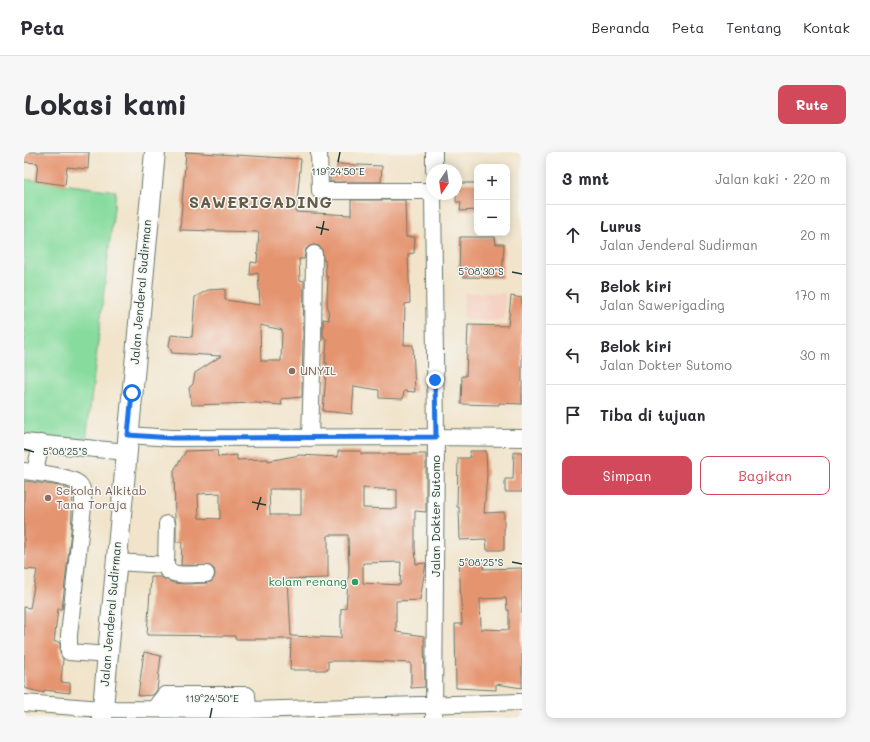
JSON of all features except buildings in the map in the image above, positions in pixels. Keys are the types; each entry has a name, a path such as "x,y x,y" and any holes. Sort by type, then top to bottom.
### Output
{"main road":[{"name":"Jalan Jenderal Sudirman","path":"102,713 155,152"}],"street":[{"path":"319,152 320,191 426,191"},
{"path":"434,152 434,164"},
{"name":"Jalan Dokter Sutomo","path":"434,200 436,437 434,712"},
{"path":"310,438 314,339 314,254"},
{"path":"24,442 128,444 172,438 522,438"},
{"path":"41,443 30,472 73,480 80,484 83,492 83,512 69,635 69,652 108,655"},
{"path":"167,524 167,570 180,574 206,574"},
{"path":"116,562 166,565"},
{"path":"24,703 102,713 154,709 248,710 302,713 434,712 522,702"}],"shaded area":[{"path":"464,293 505,293 505,321 464,320"}],"green space":[{"path":"24,179 116,191 86,442 24,434"}],"place":[{"name":"UNYIL","path":"292,371"},
{"name":"Sekolah Alkitab Tana Toraja","path":"48,498"},
{"name":"kolam renang","path":"355,582"}],"district":[{"name":"SAWERIGADING","path":"261,202"}],"route":[{"path":"132,393 128,435 172,438 436,437 435,380"}]}
